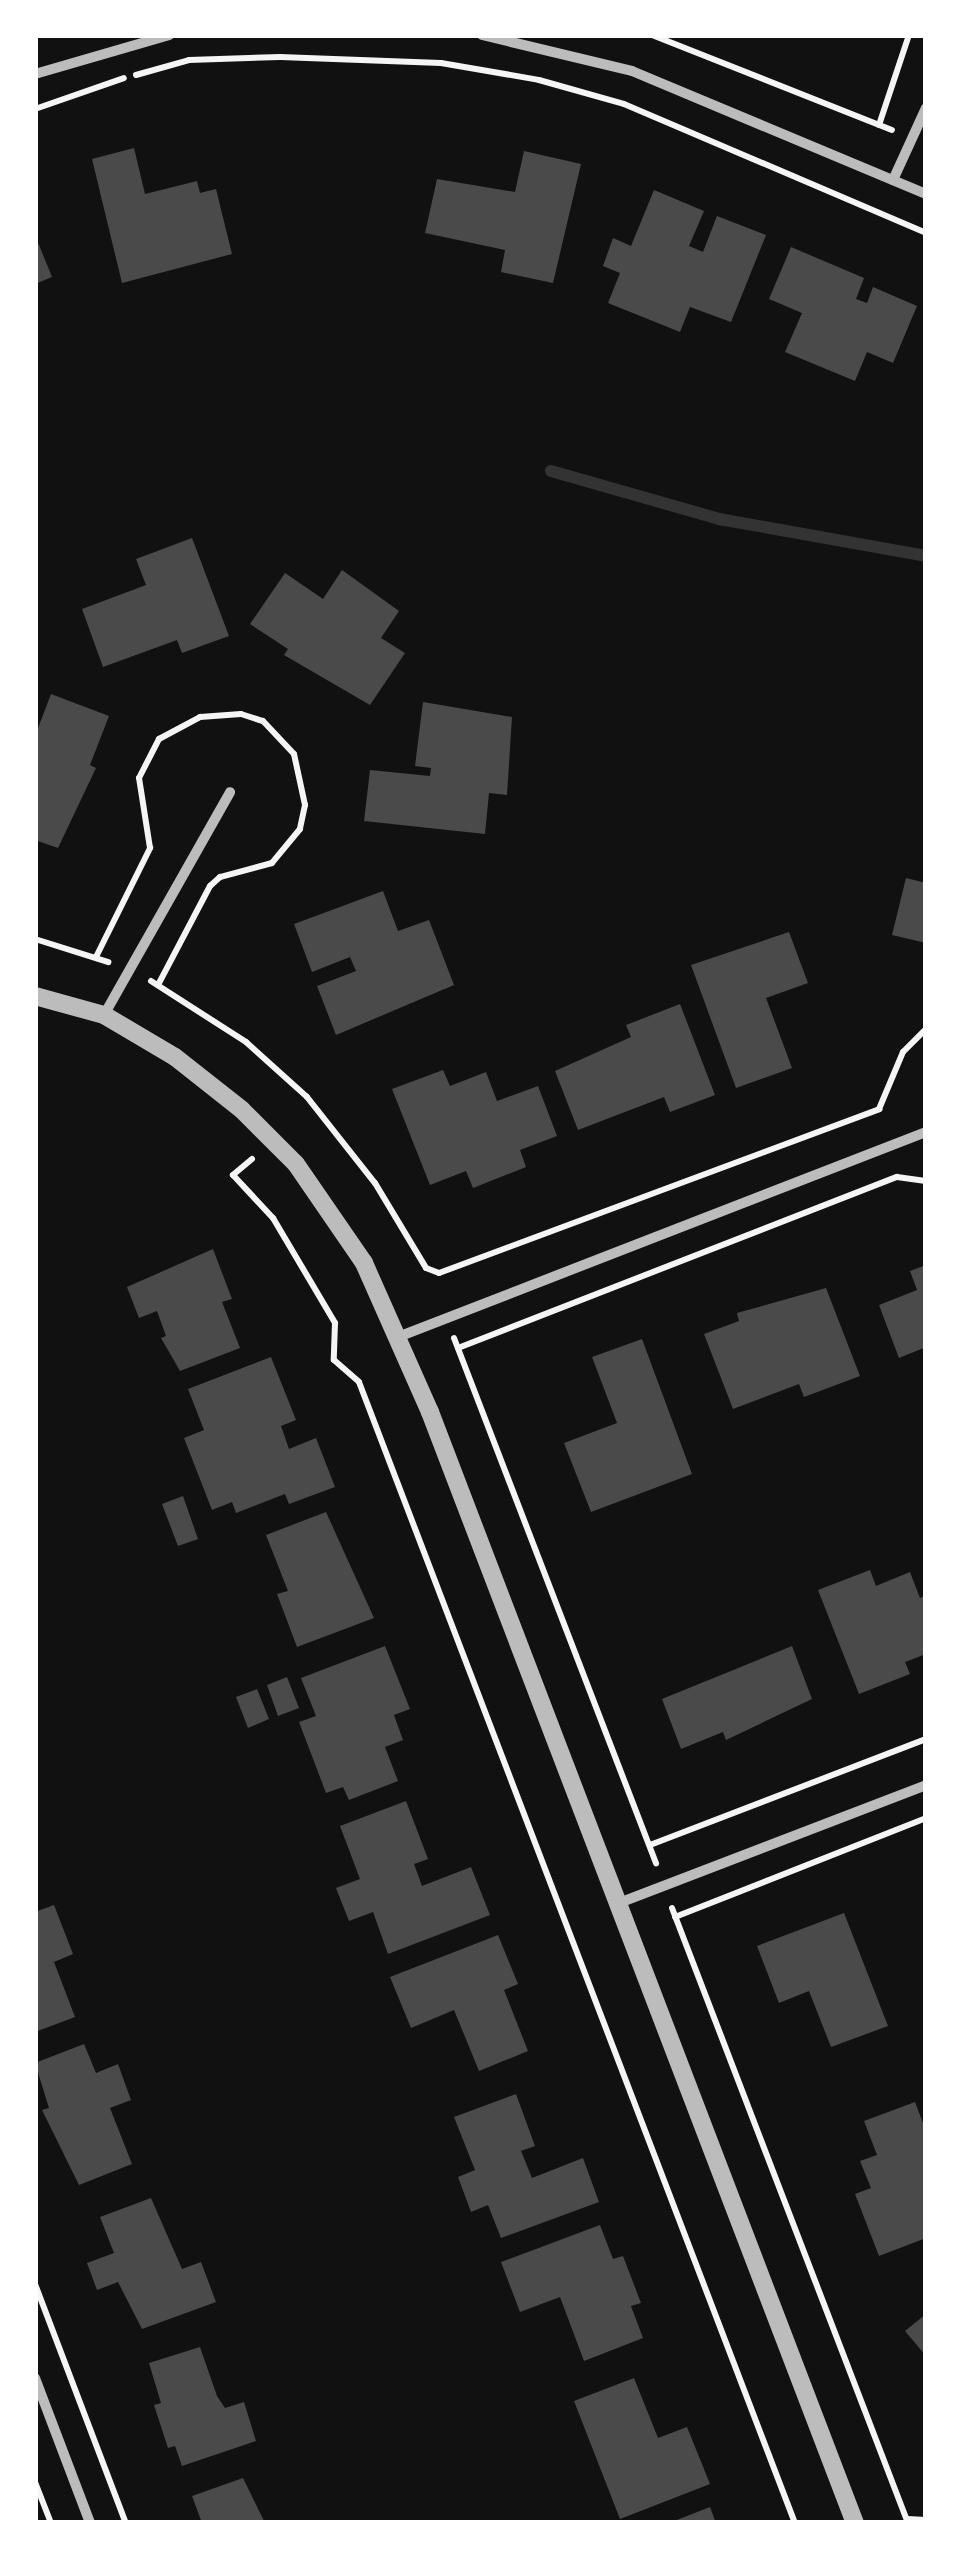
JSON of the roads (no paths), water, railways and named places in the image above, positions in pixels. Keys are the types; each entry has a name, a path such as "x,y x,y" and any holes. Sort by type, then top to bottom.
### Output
{"street":[{"path":"35,74 169,35"},
{"path":"482,35 632,71 926,194"},
{"path":"894,180 926,108"},
{"path":"104,1015 230,792"},
{"path":"35,996 104,1015 176,1057 274,1141 341,1224 398,1337 855,2523"},
{"path":"398,1337 926,1132"},
{"path":"619,1904 926,1786"},
{"path":"35,2378 90,2523"}],"waterway":[{"path":"551,471 719,519 926,556"}]}
